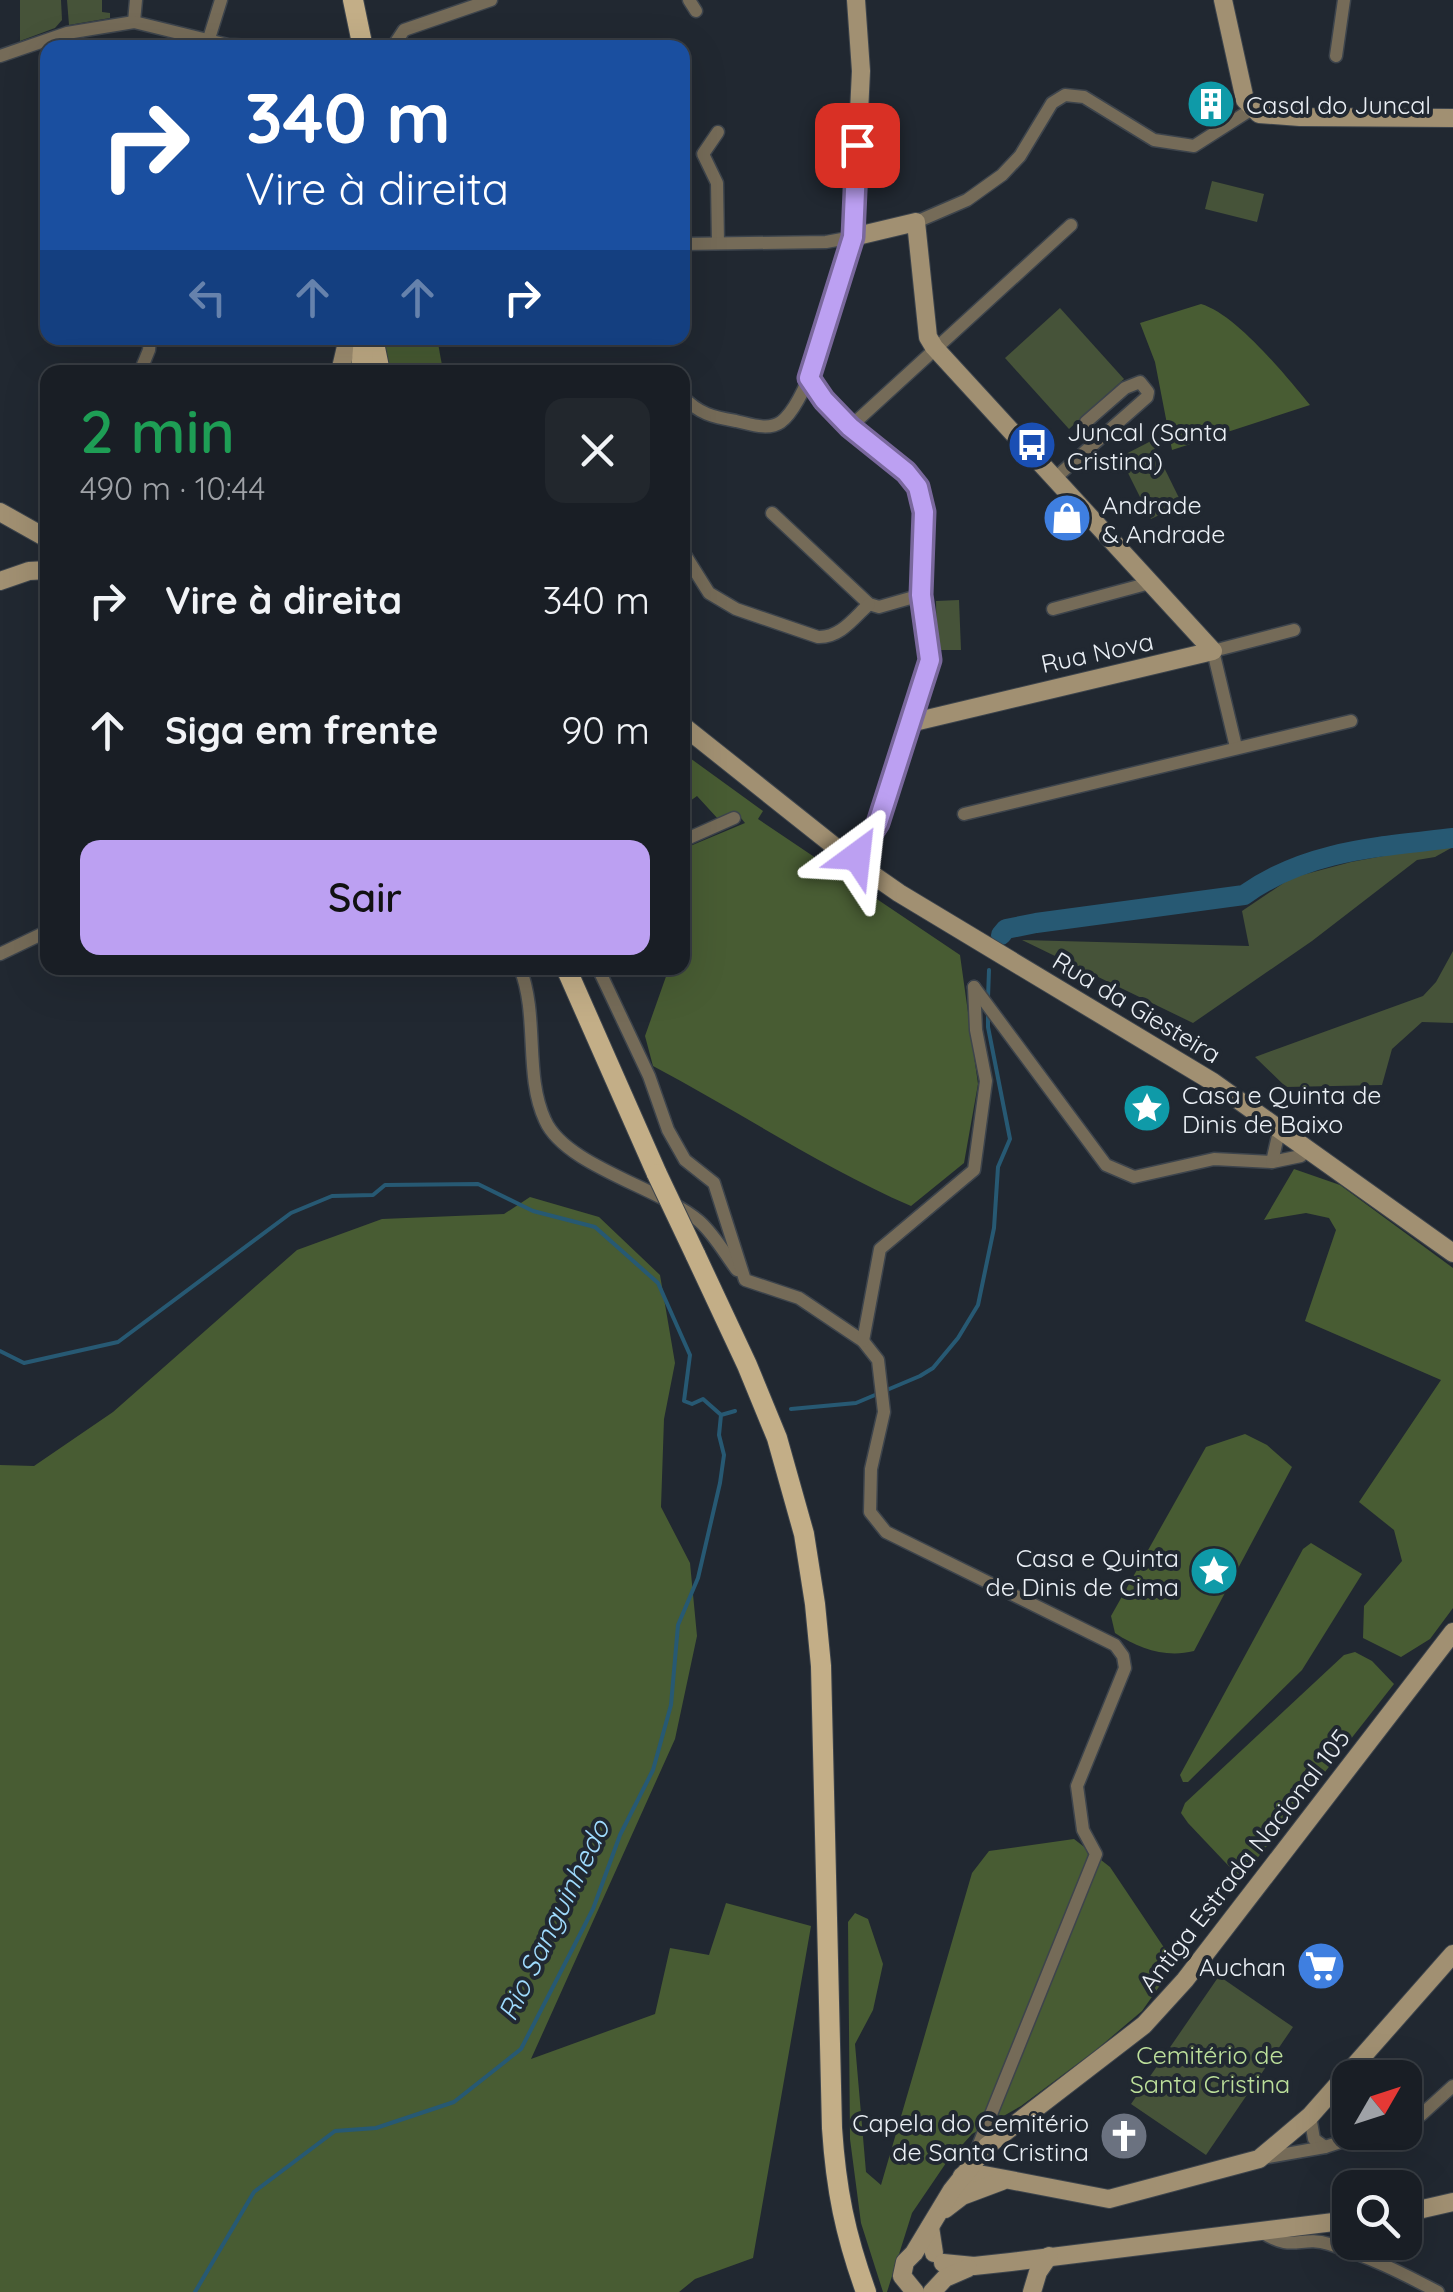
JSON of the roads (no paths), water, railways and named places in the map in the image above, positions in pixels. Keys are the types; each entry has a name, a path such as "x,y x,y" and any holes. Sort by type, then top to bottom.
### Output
{"main road":[{"path":"354,0 362,39"},
{"path":"561,975 626,1105"},
{"path":"569,975 748,1366 777,1438 804,1534 821,1666 836,2190 866,2292"}],"street":[{"path":"134,22 136,0"},
{"path":"209,40 222,0"},
{"path":"397,40 404,30 491,0"},
{"path":"690,404 709,416 768,427 780,422 793,407 809,378 853,237 860,71 856,0"},
{"path":"1223,0 1246,100 1252,109 1270,116 1453,118"},
{"path":"1336,56 1344,0"},
{"path":"47,40 134,22 195,40"},
{"path":"0,56 40,42"},
{"path":"690,244 826,242 916,222 967,200 1002,175 1020,156 1052,103 1066,95 1084,97 1154,140 1194,146 1252,109"},
{"path":"718,132 703,154 717,183 718,243"},
{"path":"916,222 928,336 934,347 1213,651 1236,747"},
{"path":"850,427 1071,225"},
{"path":"809,378 850,427 906,472 918,487 924,512 921,595 930,660 878,823 853,861"},
{"path":"1054,479 1147,397 1148,392 1140,382 1125,388 1086,422 1087,435 1094,443"},
{"path":"0,512 40,534"},
{"path":"772,513 870,604 879,607 921,595"},
{"path":"690,563 709,593 736,609 818,637 829,638 870,604"},
{"path":"0,582 40,570"},
{"path":"1053,609 1150,584"},
{"name":"Rua Nova","path":"910,723 1294,630"},
{"path":"964,814 1351,721"},
{"path":"690,731 790,811"},
{"path":"690,742 790,811"},
{"name":"Rua da Giesteira","path":"790,811 899,893 1280,1127 1453,1253"},
{"path":"690,837 734,818"},
{"path":"0,954 40,935"},
{"path":"523,975 529,990 538,1094 545,1121 562,1144 697,1220 745,1280 799,1298 862,1341 878,1360 884,1412 871,1469 870,1512 886,1532 1115,1645 1123,1656 1125,1668 1077,1786 1083,1830 1096,1854 966,2171"},
{"path":"578,975 585,995 582,1002"},
{"path":"601,975 649,1076 668,1130 686,1160 714,1183 745,1280"},
{"path":"862,1341 880,1249 974,1170 986,1081 976,1030 974,987 1106,1166 1134,1177 1214,1159 1272,1162 1300,1156 1307,1146"},
{"path":"1272,1162 1280,1127"},
{"name":"Antiga Estrada Nacional 105","path":"907,2289 902,2268 934,2268 934,2221 966,2171 987,2146 1084,2074 1144,2025 1165,2002 1238,1916 1453,1632"},
{"path":"1260,2159 1310,2116 1453,1954"},
{"path":"1422,2114 1453,2086"},
{"path":"1310,2116 1314,2139 1325,2147"},
{"path":"966,2171 1109,2199 1260,2159 1332,2145"},
{"path":"987,2146 987,2162 1004,2181"},
{"path":"966,2171 981,2187"},
{"path":"934,2221 962,2196 1004,2181"},
{"path":"1422,2209 1453,2202"},
{"path":"934,2268 1332,2222"},
{"path":"1262,2232 1280,2244 1323,2242 1381,2262 1438,2292"},
{"path":"1032,2291 1049,2256"},
{"path":"1011,2262 1032,2291"}],"waterway":[{"name":"Rio Sanguinhedo","path":"1001,935 1006,929 1036,923 1244,895 1293,868 1318,860 1371,848 1453,838"},
{"name":"Rio Sanguinhedo","path":"988,998 989,970"},
{"name":"Rio Sanguinhedo","path":"791,1409 856,1403 920,1376 933,1368 958,1338 978,1305 994,1228 998,1167 1010,1139 988,1013"},
{"path":"0,1351 24,1363 118,1342 291,1213 332,1196 373,1195 385,1185 478,1184 533,1211 595,1227 658,1283 690,1355 684,1401 692,1404 703,1399 720,1414"},
{"name":"Rio Sanguinhedo","path":"195,2292 254,2192 335,2131 376,2128 454,2102 521,2049 593,1909 620,1835 653,1770 671,1705 678,1625 698,1578 720,1483 724,1455 719,1435 721,1415 735,1411"}],"place":[{"name":"Casal do Juncal","path":"1211,104"},
{"name":"Juncal (Santa Cristina)","path":"1032,445"},
{"name":"Andrade & Andrade","path":"1067,518"},
{"name":"Casa e Quinta de Dinis de Baixo","path":"1147,1108"},
{"name":"Casa e Quinta de Dinis de Cima","path":"1214,1571"},
{"name":"Auchan","path":"1321,1966"},
{"name":"Capela do Cemitério de Santa Cristina","path":"1124,2136"}],"park label":[{"name":"Cemitério de Santa Cristina","path":"1210,2068"}]}
